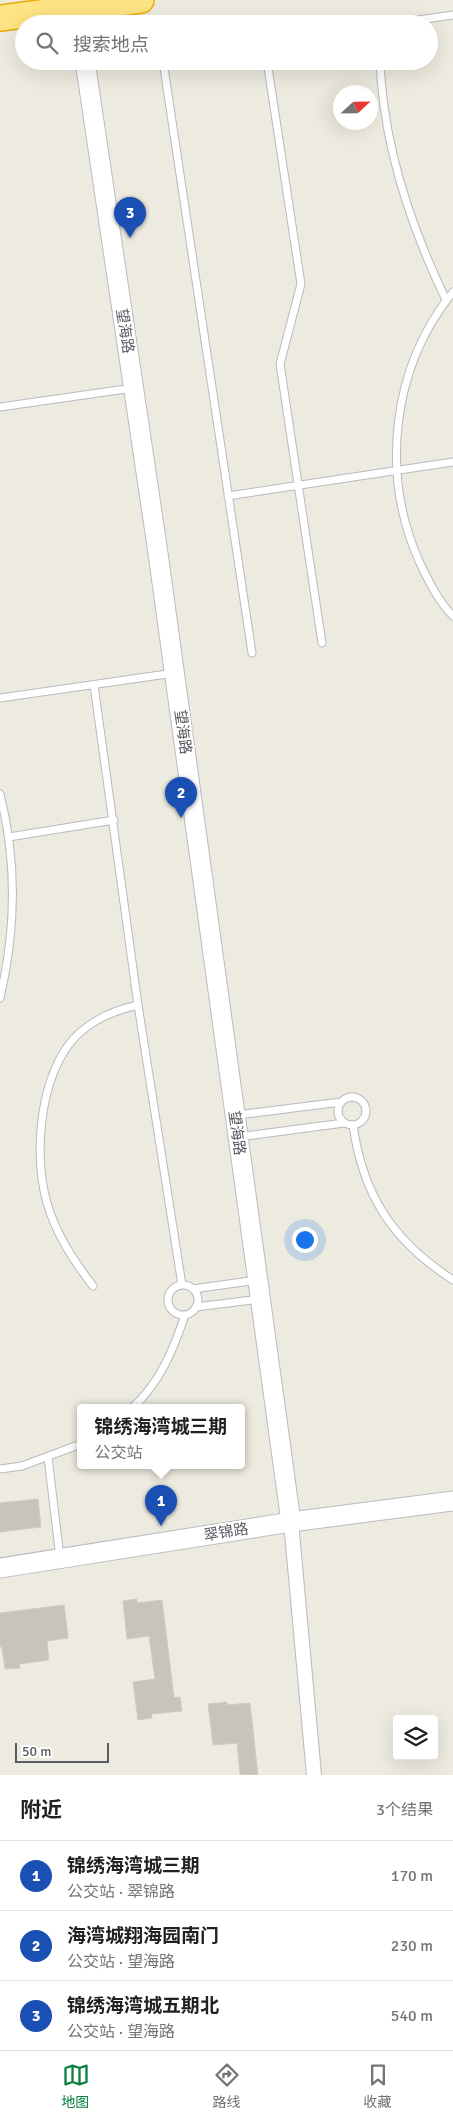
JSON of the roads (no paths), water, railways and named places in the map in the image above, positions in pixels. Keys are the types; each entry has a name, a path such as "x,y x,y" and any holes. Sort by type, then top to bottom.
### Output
{"highway":[{"path":"33,15 78,11 141,0"},
{"path":"0,18 15,17"}],"street":[{"name":"望海路","path":"86,70 175,673 291,1522"},
{"name":"翠锦路","path":"0,1568 291,1522 453,1501"},
{"path":"291,1522 314,1775"}],"lane":[{"path":"438,17 453,15"},
{"path":"164,70 252,653"},
{"path":"268,70 301,284 280,364 322,643"},
{"path":"381,70 384,107 401,187 428,263 446,300"},
{"path":"453,292 446,300 420,343 405,384 397,426 396,470 401,507 411,543 427,577 453,616"},
{"path":"0,407 134,388"},
{"path":"228,496 453,462"},
{"path":"0,698 175,673"},
{"path":"94,685 138,1004 182,1285"},
{"path":"0,794 9,837 13,894 10,950 0,998"},
{"path":"9,837 114,820"},
{"path":"93,1286 74,1260 58,1232 47,1202 41,1171 40,1139 44,1107 57,1069 67,1048 78,1035 106,1015 138,1004"},
{"path":"238,1137 344,1123 353,1125 362,1122 366,1114 365,1104 354,1096 344,1098 338,1106 338,1115 344,1123"},
{"path":"235,1116 341,1102"},
{"path":"353,1125 356,1145 366,1179 381,1211 402,1240 428,1264 453,1280"},
{"path":"182,1285 193,1289 259,1289 196,1307 192,1312 185,1315 177,1314 171,1309 168,1302 169,1294 174,1288 182,1285"},
{"path":"193,1289 196,1294 196,1307"},
{"path":"135,1404 157,1378 174,1348 185,1315"},
{"path":"0,1469 22,1466 77,1446"},
{"path":"48,1457 60,1558"}],"place":[{"name":"锦绣海湾城五期北","path":"130,238"},
{"name":"海湾城翔海园南门","path":"181,818"},
{"name":"锦绣海湾城三期","path":"161,1526"}]}
